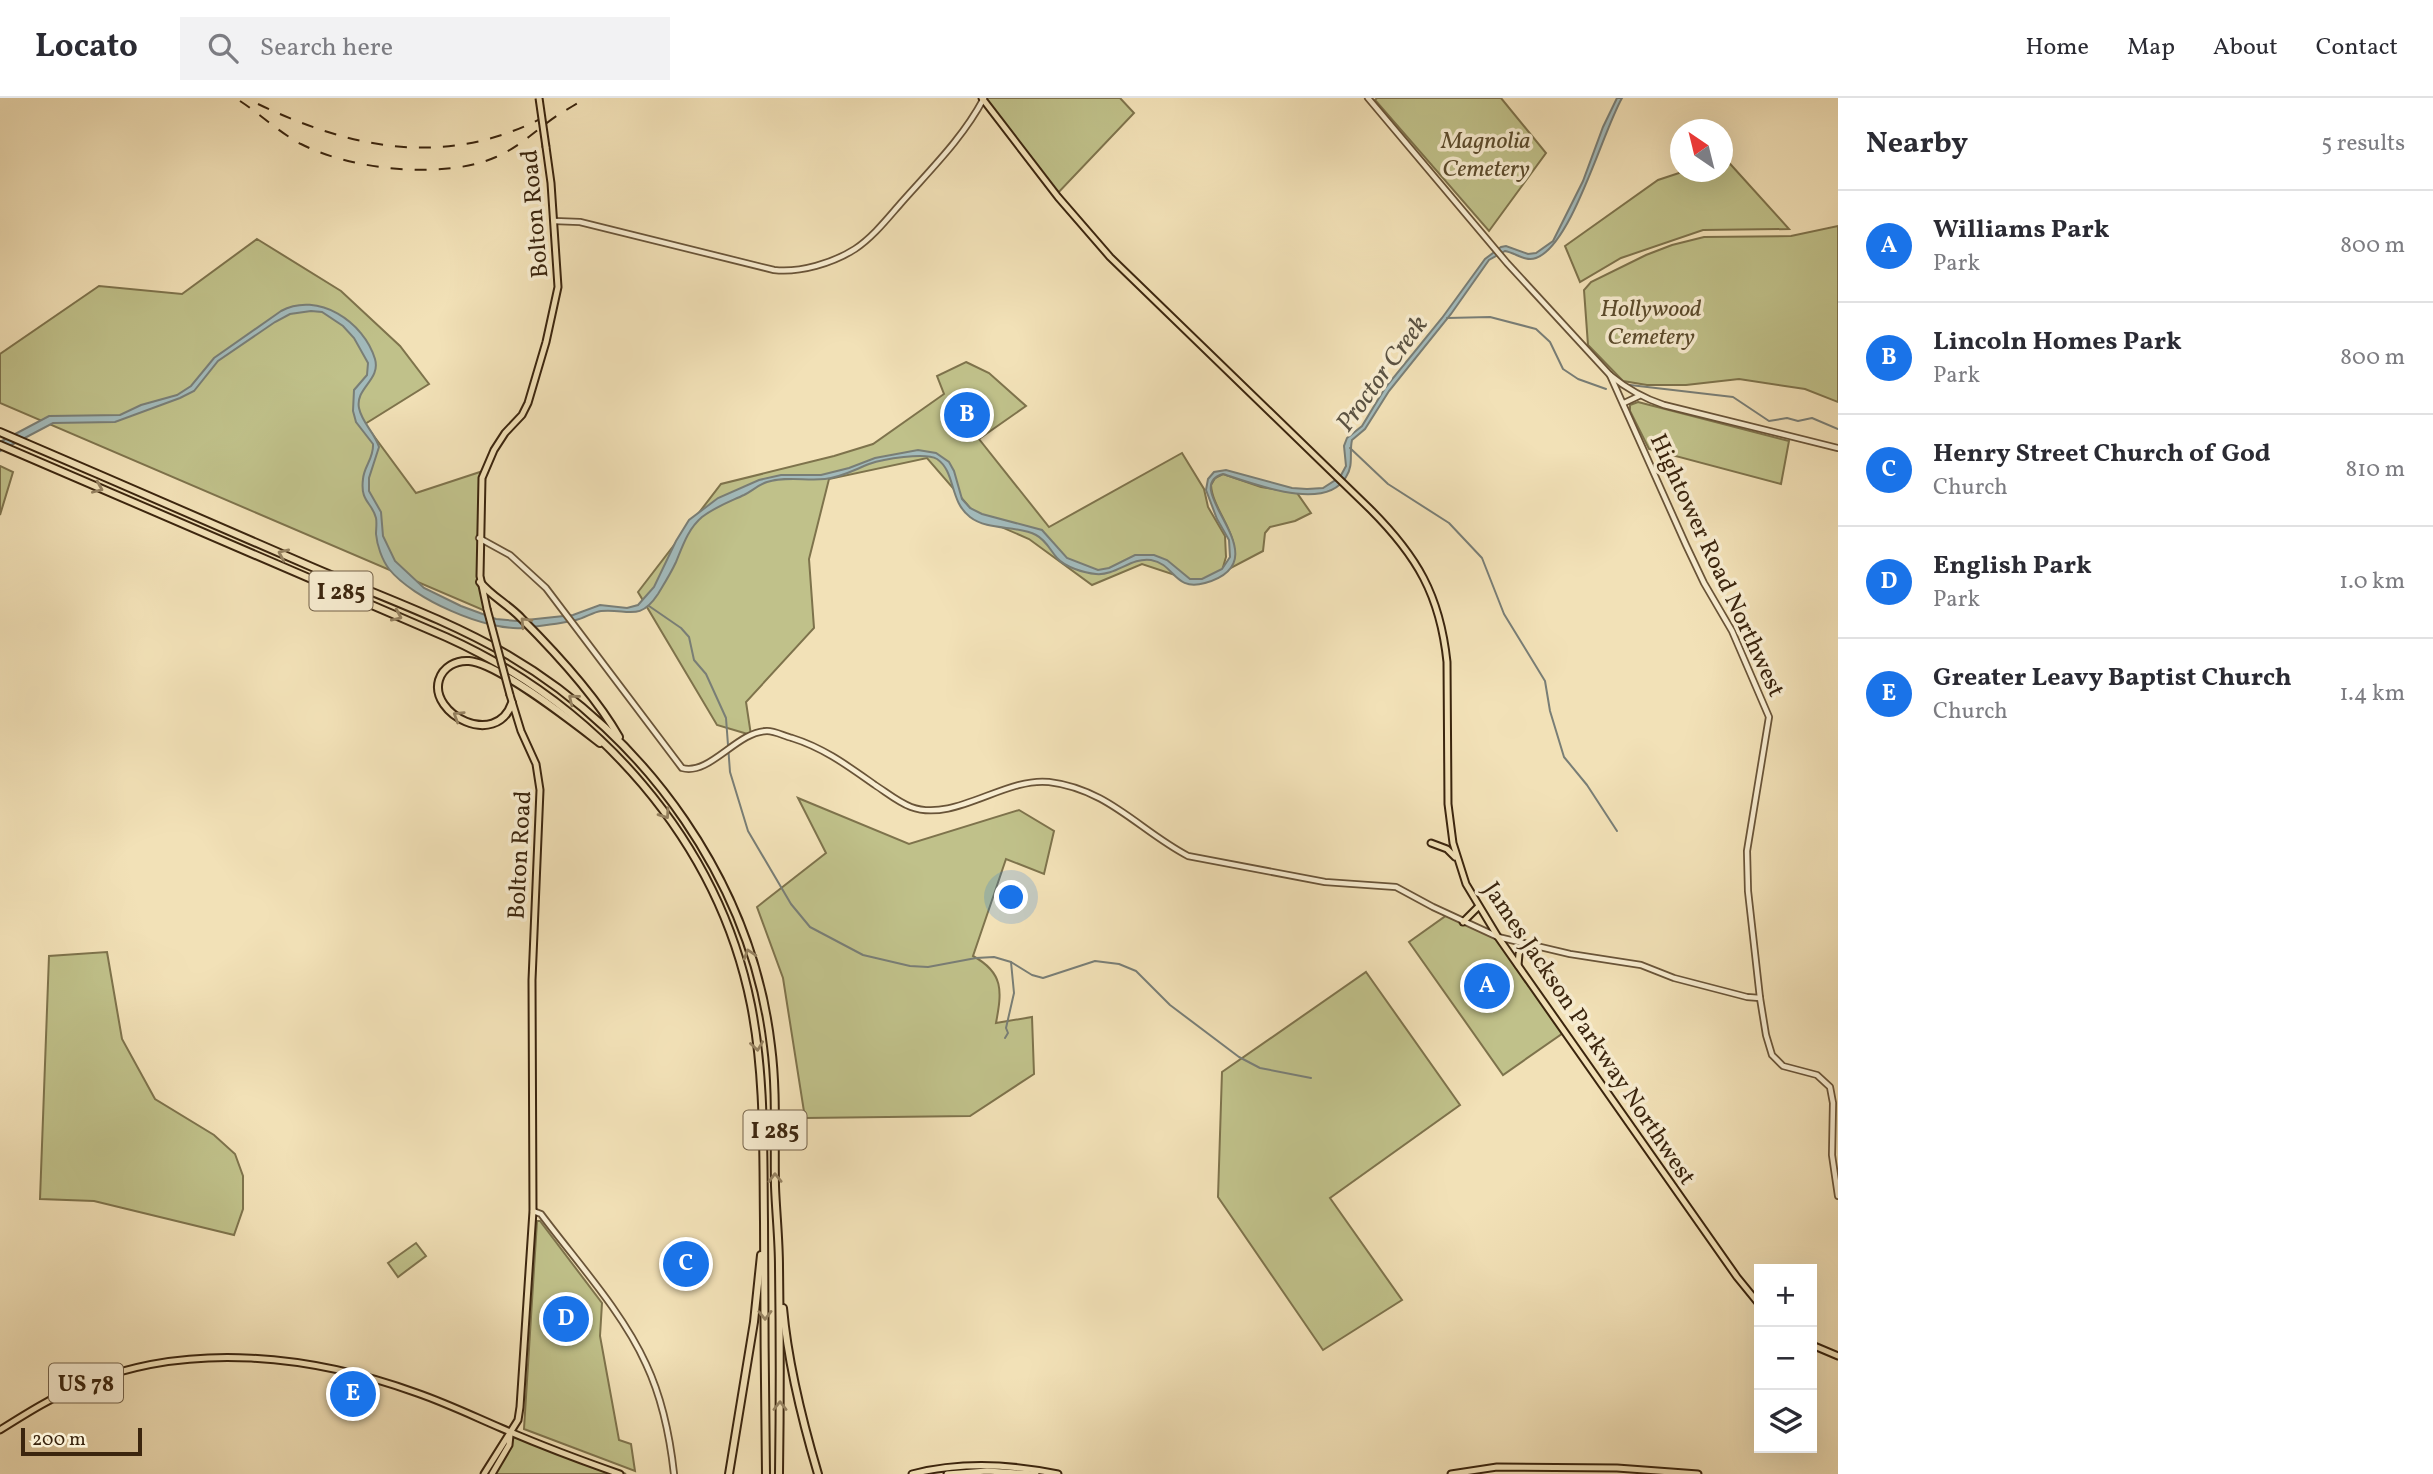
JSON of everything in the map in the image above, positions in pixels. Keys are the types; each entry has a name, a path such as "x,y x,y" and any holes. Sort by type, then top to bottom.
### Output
{"highway":[{"name":"I 285","path":"0,432 169,503 491,646 557,687 588,712 623,745 663,790 703,849 730,904 750,957 772,1047 779,1266 779,1474"},
{"name":"I 285","path":"0,446 469,648 551,697 622,761 653,796 690,851 723,916 738,956 751,1005 761,1070 766,1474"},
{"path":"480,582 539,638 602,712 623,745"},
{"path":"512,703 506,718 497,724 468,722 444,706 439,695 440,679 445,670 454,663 468,661 483,665 533,694 622,761"},
{"path":"729,1474 754,1322 764,1222"},
{"path":"779,1266 790,1361 803,1424 818,1474"}],"main road":[{"name":"Bolton Road","path":"511,1432 518,1420 520,1407 533,1211 532,980 540,790 536,764 512,703 480,582 480,493 484,469 505,433 526,409 550,329 558,287 554,221 539,98"},
{"name":"James Jackson Parkway Northwest","path":"983,98 1058,197 1110,257 1347,486 1404,545 1428,585 1439,616 1447,662 1450,825 1458,862 1478,906 1754,1298"},
{"path":"1432,843 1447,849 1458,862"},
{"path":"1463,922 1478,906"},
{"path":"1518,965 1519,954 1525,944"},
{"path":"1817,1347 1838,1356"},
{"name":"US 78","path":"0,1430 58,1395 109,1375 172,1361 239,1357 293,1362 377,1380 435,1400 620,1474"},
{"path":"484,1474 502,1442 511,1432"},
{"path":"492,1474 509,1445 511,1432"},
{"path":"912,1474 956,1466 984,1466 1025,1468 1058,1474"},
{"path":"1451,1474 1497,1466 1617,1468 1698,1474"},
{"path":"947,1474 986,1471 1036,1474"}],"street":[{"path":"554,221 580,222 774,270 801,270 839,257 865,242 949,149 974,116 983,98"},
{"path":"1368,98 1528,286 1610,375 1639,396 1664,405 1838,448"},
{"name":"Hightower Road Northwest","path":"1610,375 1686,545 1732,631 1769,717 1747,851 1748,891 1760,998 1772,1055 1783,1066 1818,1075 1830,1087 1833,1103 1832,1155 1838,1196"},
{"path":"1623,403 1639,396"},
{"path":"480,538 523,565 546,588 682,768 698,769 732,746 760,732 770,731 821,748 904,804 922,810 965,804 1030,782 1063,785 1117,807 1188,856 1325,882 1396,887 1498,937 1570,954 1630,963 1674,978 1760,998"},
{"path":"533,1211 541,1214 586,1273 639,1350 665,1421 674,1474"}],"green space":[{"path":"982,98 1120,98 1134,113 1056,195"},
{"name":"Magnolia Cemetery","path":"1501,98 1546,153 1489,231 1375,100"},
{"path":"1733,167 1789,229 1703,230 1621,258 1580,282 1565,246 1658,180 1670,176 1670,182 1733,182"},
{"path":"1838,226 1838,402 1805,389 1739,379 1686,385 1647,385 1623,381 1588,345 1584,290 1591,282 1646,255 1704,237 1791,236"},
{"path":"257,239 341,291 400,346 429,384 365,424 416,493 486,470 477,575 490,613 0,403 0,354 99,286 182,294"},
{"path":"966,362 989,373 1026,406 979,439 1049,527 1182,453 1204,489 1208,507 1225,536 1226,557 1221,574 1196,582 1142,564 1092,585 1029,539 978,517 927,458 829,479 809,559 814,628 746,702 751,735 717,725 638,592 721,484 873,444 944,394 937,376"},
{"name":"Hollywood Cemetery","path":"1638,402 1789,441 1781,484 1649,449 1630,411 1630,405"},
{"path":"0,466 13,472 0,515"},
{"path":"1223,474 1261,487 1297,493 1311,513 1295,521 1270,527 1265,533 1263,551 1229,569 1234,548 1232,537 1217,506 1211,485 1215,478"},
{"path":"798,798 909,844 1019,810 1054,831 1044,874 1006,859 973,956 991,969 998,984 1000,992 996,1023 1032,1017 1034,1074 970,1116 805,1118 783,978 757,907 826,853"},
{"path":"1447,915 1497,937 1566,1031 1503,1075 1409,942"},
{"path":"107,952 122,1039 155,1099 214,1135 235,1154 243,1176 243,1209 234,1235 94,1201 40,1199 49,956"},
{"path":"1366,972 1460,1105 1330,1198 1402,1300 1323,1350 1218,1197 1222,1072"},
{"path":"537,1221 540,1221 602,1303 600,1336 619,1440 631,1444 635,1471 524,1429"},
{"path":"416,1243 426,1256 398,1277 388,1263"},
{"path":"516,1434 626,1474 491,1474"}],"water":[{"path":"1617,98 1622,98 1574,211 1562,232 1549,249 1536,258 1524,258 1505,251 1489,260 1451,314 1389,391 1365,429 1352,440 1348,472 1336,488 1322,493 1288,492 1223,474 1212,482 1212,494 1233,542 1235,558 1227,572 1205,583 1187,584 1151,560 1137,561 1103,574 1070,567 1060,561 1036,535 985,524 970,517 959,503 943,465 931,457 914,456 875,462 831,478 781,479 767,482 712,510 693,527 658,594 651,603 638,611 601,611 570,621 523,628 508,628 471,619 432,602 415,591 400,580 384,561 377,538 376,518 363,493 364,474 373,444 356,422 353,411 354,390 367,375 368,363 354,338 343,326 322,312 290,314 275,322 218,361 194,391 180,398 115,422 53,423 0,451 0,442 49,416 120,415 141,405 177,395 191,386 214,358 281,311 310,305 324,308 350,322 361,333 375,359 374,373 361,395 359,408 379,447 369,478 369,491 381,512 383,536 395,561 424,588 496,619 517,621 573,615 600,605 627,608 638,605 654,587 689,520 718,498 759,480 781,475 821,475 875,458 918,450 936,453 949,462 962,499 970,508 982,514 1042,530 1067,558 1098,570 1109,568 1135,555 1154,555 1167,560 1190,579 1202,579 1222,569 1230,557 1229,540 1217,519 1206,490 1208,479 1214,472 1226,470 1292,488 1307,489 1323,488 1340,477 1346,466 1344,446 1347,438 1362,426 1385,388 1442,318 1485,259 1501,247 1506,246 1528,254 1536,253 1553,241 1583,181"}],"waterway":[{"path":"1447,318 1490,317 1536,329 1550,342 1563,369 1578,379 1606,389"},
{"path":"1630,385 1733,397 1769,421 1812,418 1838,429"},
{"name":"Proctor Creek","path":"1350,448 1388,484 1449,523 1482,558 1504,614 1545,681 1550,711 1564,757 1587,785 1617,831"},
{"path":"649,606 681,628 689,637 694,660 706,674 726,718 730,772 748,831 791,904 810,927 863,955 910,966 928,967 994,957 1011,962 1032,975 1043,978 1095,961 1119,964 1136,971 1170,1005 1239,1057 1260,1068 1311,1078"},
{"path":"1005,1038 1014,993 1011,962"}],"railway":[{"path":"240,101 293,140 322,153 371,166 425,170 475,164 496,157 586,98"},
{"path":"258,104 330,133 401,147 473,143 509,132 546,116"}],"place":[{"name":"Lincoln Homes Park","path":"967,415"},
{"name":"Williams Park","path":"1487,986"},
{"name":"Henry Street Church of God","path":"686,1264"},
{"name":"English Park","path":"566,1319"},
{"name":"Greater Leavy Baptist Church","path":"353,1394"}]}
